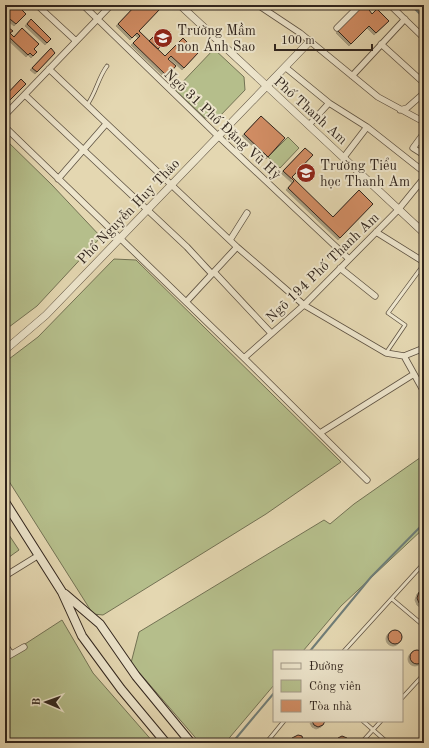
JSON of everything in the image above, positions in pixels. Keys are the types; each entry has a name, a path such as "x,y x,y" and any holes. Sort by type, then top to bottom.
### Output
{"main road":[{"path":"5,502 62,592 82,636 121,689 166,743"},
{"path":"62,592 100,624 136,676 191,743"}],"street":[{"path":"37,5 76,42"},
{"name":"Ngõ 31 Phố Đặng Vũ Hỷ","path":"83,5 218,136 349,259"},
{"path":"5,115 111,5"},
{"name":"Phố Thanh Am","path":"180,5 424,233"},
{"path":"258,5 310,41 378,97 424,122"},
{"path":"337,28 360,5"},
{"path":"390,5 424,38"},
{"path":"352,76 404,19"},
{"name":"Phố Nguyễn Huy Thảo","path":"5,350 46,315 310,41"},
{"path":"382,44 424,83"},
{"path":"285,67 329,103 367,127 424,172"},
{"path":"50,69 106,124 237,247 304,305 386,353 404,356 424,348"},
{"path":"400,110 407,108 424,93"},
{"path":"25,95 187,247 272,333"},
{"path":"309,124 329,103"},
{"path":"58,179 106,124"},
{"path":"5,127 244,358 367,480"},
{"path":"344,157 367,127"},
{"path":"424,133 413,148 424,156"},
{"name":"Ngõ 194 Phố Thanh Am","path":"244,358 304,305 398,210 424,178"},
{"path":"230,240 246,213"},
{"path":"376,232 424,263"},
{"path":"186,302 237,247"},
{"path":"340,268 376,296"},
{"path":"404,356 423,387"},
{"path":"320,433 414,374"},
{"path":"5,576 39,555"},
{"path":"5,644 11,654"},
{"path":"5,658 24,647"}],"lane":[{"path":"87,105 94,96 101,74 107,66"},
{"path":"386,353 405,324 388,313 424,263"},
{"path":"345,650 392,600 424,563"},
{"path":"392,600 424,626"},
{"path":"403,697 424,674"},
{"path":"266,743 283,722"},
{"path":"364,722 388,743"},
{"path":"361,743 380,722"}],"green space":[{"path":"214,49 244,77 245,90 218,118 205,118 175,90"},
{"path":"288,137 299,148 280,168 268,157"},
{"path":"5,139 52,185 101,237 37,306 5,330"},
{"path":"114,259 136,260 341,462 266,514 103,615 93,614 5,475 5,362 38,337"},
{"path":"424,455 424,528 341,606 304,650 273,650 273,686 225,743 200,743 131,663 139,632 324,520 330,524 354,504"},
{"path":"5,529 19,550 5,560"},
{"path":"62,620 93,673 154,743 5,743 5,657"}],"building":[{"path":"5,5 17,5 26,14 16,24 5,15"},
{"path":"136,5 155,5 160,9 139,31 165,56 183,38 198,53 184,68 171,56 168,59 176,66 167,76 133,43 140,36 137,33 132,38 118,24"},
{"path":"362,7 364,10 367,7 372,14 377,9 389,21 376,33 369,26 351,44 338,31"},
{"path":"31,19 51,39 47,43 27,24"},
{"path":"5,25 13,31 10,33 14,37 22,28 39,44 34,49 37,52 33,56 30,53 28,55 9,37 5,40"},
{"path":"153,37 162,45 158,49 149,41"},
{"path":"51,48 55,53 37,72 32,68"},
{"path":"21,79 26,84 7,103 5,101 5,96"},
{"path":"261,116 285,138 268,157 244,134"},
{"path":"305,148 313,155 292,177 333,217 359,190 373,204 340,238 288,188 294,181 283,171"},
{"path":"423,588 424,607 419,603 417,598 419,592"},
{"path":"395,630 400,632 402,637 400,642 395,644 390,642 388,637 390,632"},
{"path":"417,650 422,652 424,657 422,662 417,664 412,662 410,657 412,652"},
{"path":"312,722 324,722 323,725 318,727 314,725"},
{"path":"298,735 302,736 304,743 291,743 292,738"},
{"path":"342,736 347,738 349,743 335,743 338,738"}],"waterway":[{"path":"411,5 424,18"},
{"path":"311,650 371,577 424,523"},
{"path":"232,743 273,694"}],"place":[{"name":"Trường Mầm non Ánh Sao","path":"163,38"},
{"name":"Trường Tiểu học Thanh Am","path":"306,173"}]}
